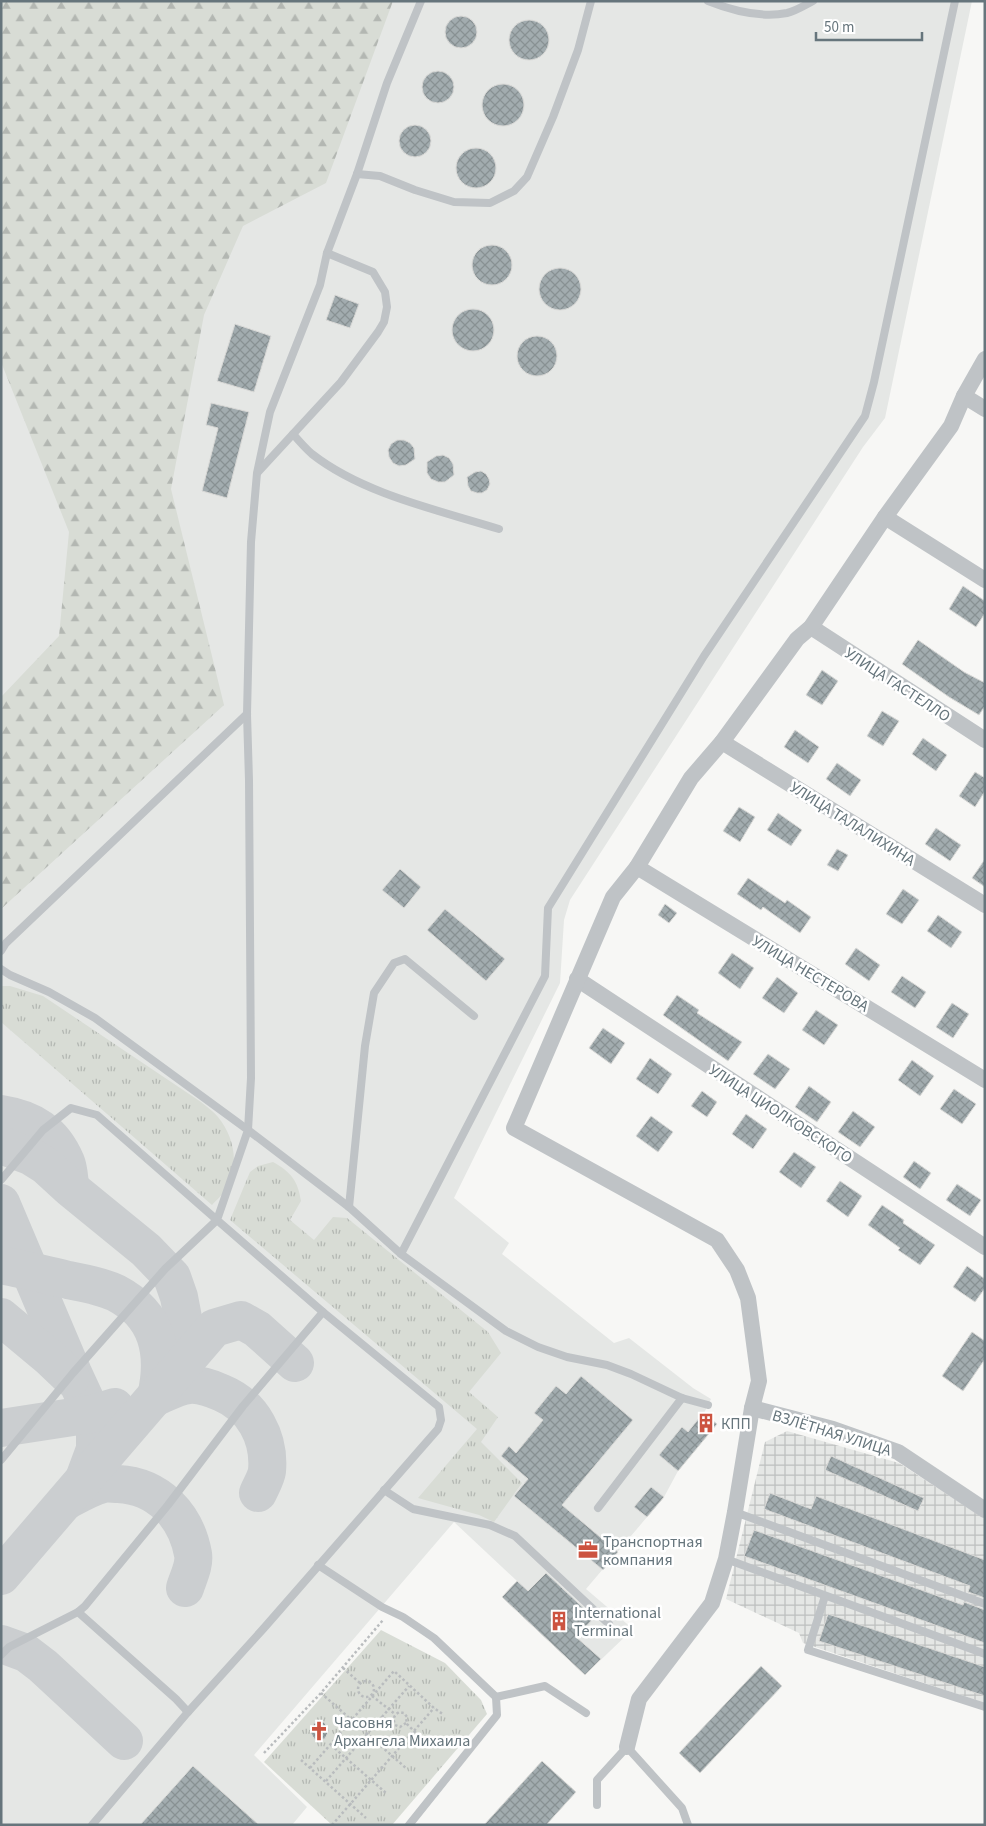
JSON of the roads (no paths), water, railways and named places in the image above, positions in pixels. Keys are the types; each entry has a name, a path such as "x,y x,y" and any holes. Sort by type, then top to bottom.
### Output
{"street":[{"path":"628,1747 639,1699 712,1603 726,1559 736,1512 752,1408 759,1380 748,1298 737,1270 717,1240 514,1128 612,897 637,867 691,778 722,742 797,639 811,627 885,517 951,426 964,396 985,359"},
{"path":"964,396 985,409"},
{"path":"885,517 985,580"},
{"name":"УЛИЦА ГАСТЕЛЛО","path":"811,627 985,740"},
{"name":"УЛИЦА ТАЛАЛИХИНА","path":"722,742 985,905"},
{"name":"УЛИЦА НЕСТЕРОВА","path":"637,867 985,1080"},
{"name":"УЛИЦА ЦИОЛКОВСКОГО","path":"577,979 985,1247"},
{"name":"ВЗЛЁТНАЯ УЛИЦА","path":"752,1408 833,1429 898,1452 985,1510"}],"lane":[{"path":"1,1460 73,1373 166,1269 217,1220 248,1130 251,1078 247,714 251,542 257,473 270,412 320,285 327,252 357,174 387,83 421,1"},
{"path":"357,174 374,174 415,190 454,202 490,203 514,191 526,177 553,117 578,50 591,1"},
{"path":"708,1 742,12 760,14 788,13 812,1"},
{"path":"401,1254 545,976 548,908 704,656 865,416 955,1"},
{"path":"257,473 341,382 384,322 387,306 384,292 373,272 327,252"},
{"path":"293,434 311,453 342,474 378,491 499,530"},
{"path":"1,951 6,943 247,714"},
{"path":"349,1207 365,1046 374,992 394,963 405,959 474,1016"},
{"path":"1,969 10,975 49,992 95,1018 248,1130 349,1207 401,1254 506,1331 538,1347 567,1357 607,1365 682,1398 708,1405"},
{"path":"1,1180 43,1130 71,1108 97,1115 324,1312 439,1407 441,1420 438,1429 188,1712 92,1825"},
{"path":"1,1655 9,1646 78,1612 85,1606 168,1505 243,1406 324,1312"},
{"path":"598,1508 682,1398"},
{"path":"384,1490 413,1509 490,1525 515,1536 609,1624"},
{"path":"736,1512 985,1604"},
{"path":"726,1559 985,1654"},
{"path":"318,1565 434,1638 496,1697 497,1715 409,1825"},
{"path":"825,1596 808,1650 985,1708"},
{"path":"78,1612 176,1699 188,1712"},
{"path":"496,1697 545,1686 586,1713"},
{"path":"598,1805 597,1780 628,1747 682,1808 688,1825"}],"place":[{"name":"КПП","path":"706,1423"},
{"name":"Транспортная компания","path":"588,1550"},
{"name":"International Terminal","path":"559,1621"},
{"name":"Часовня Архангела Михаила","path":"319,1731"}]}
